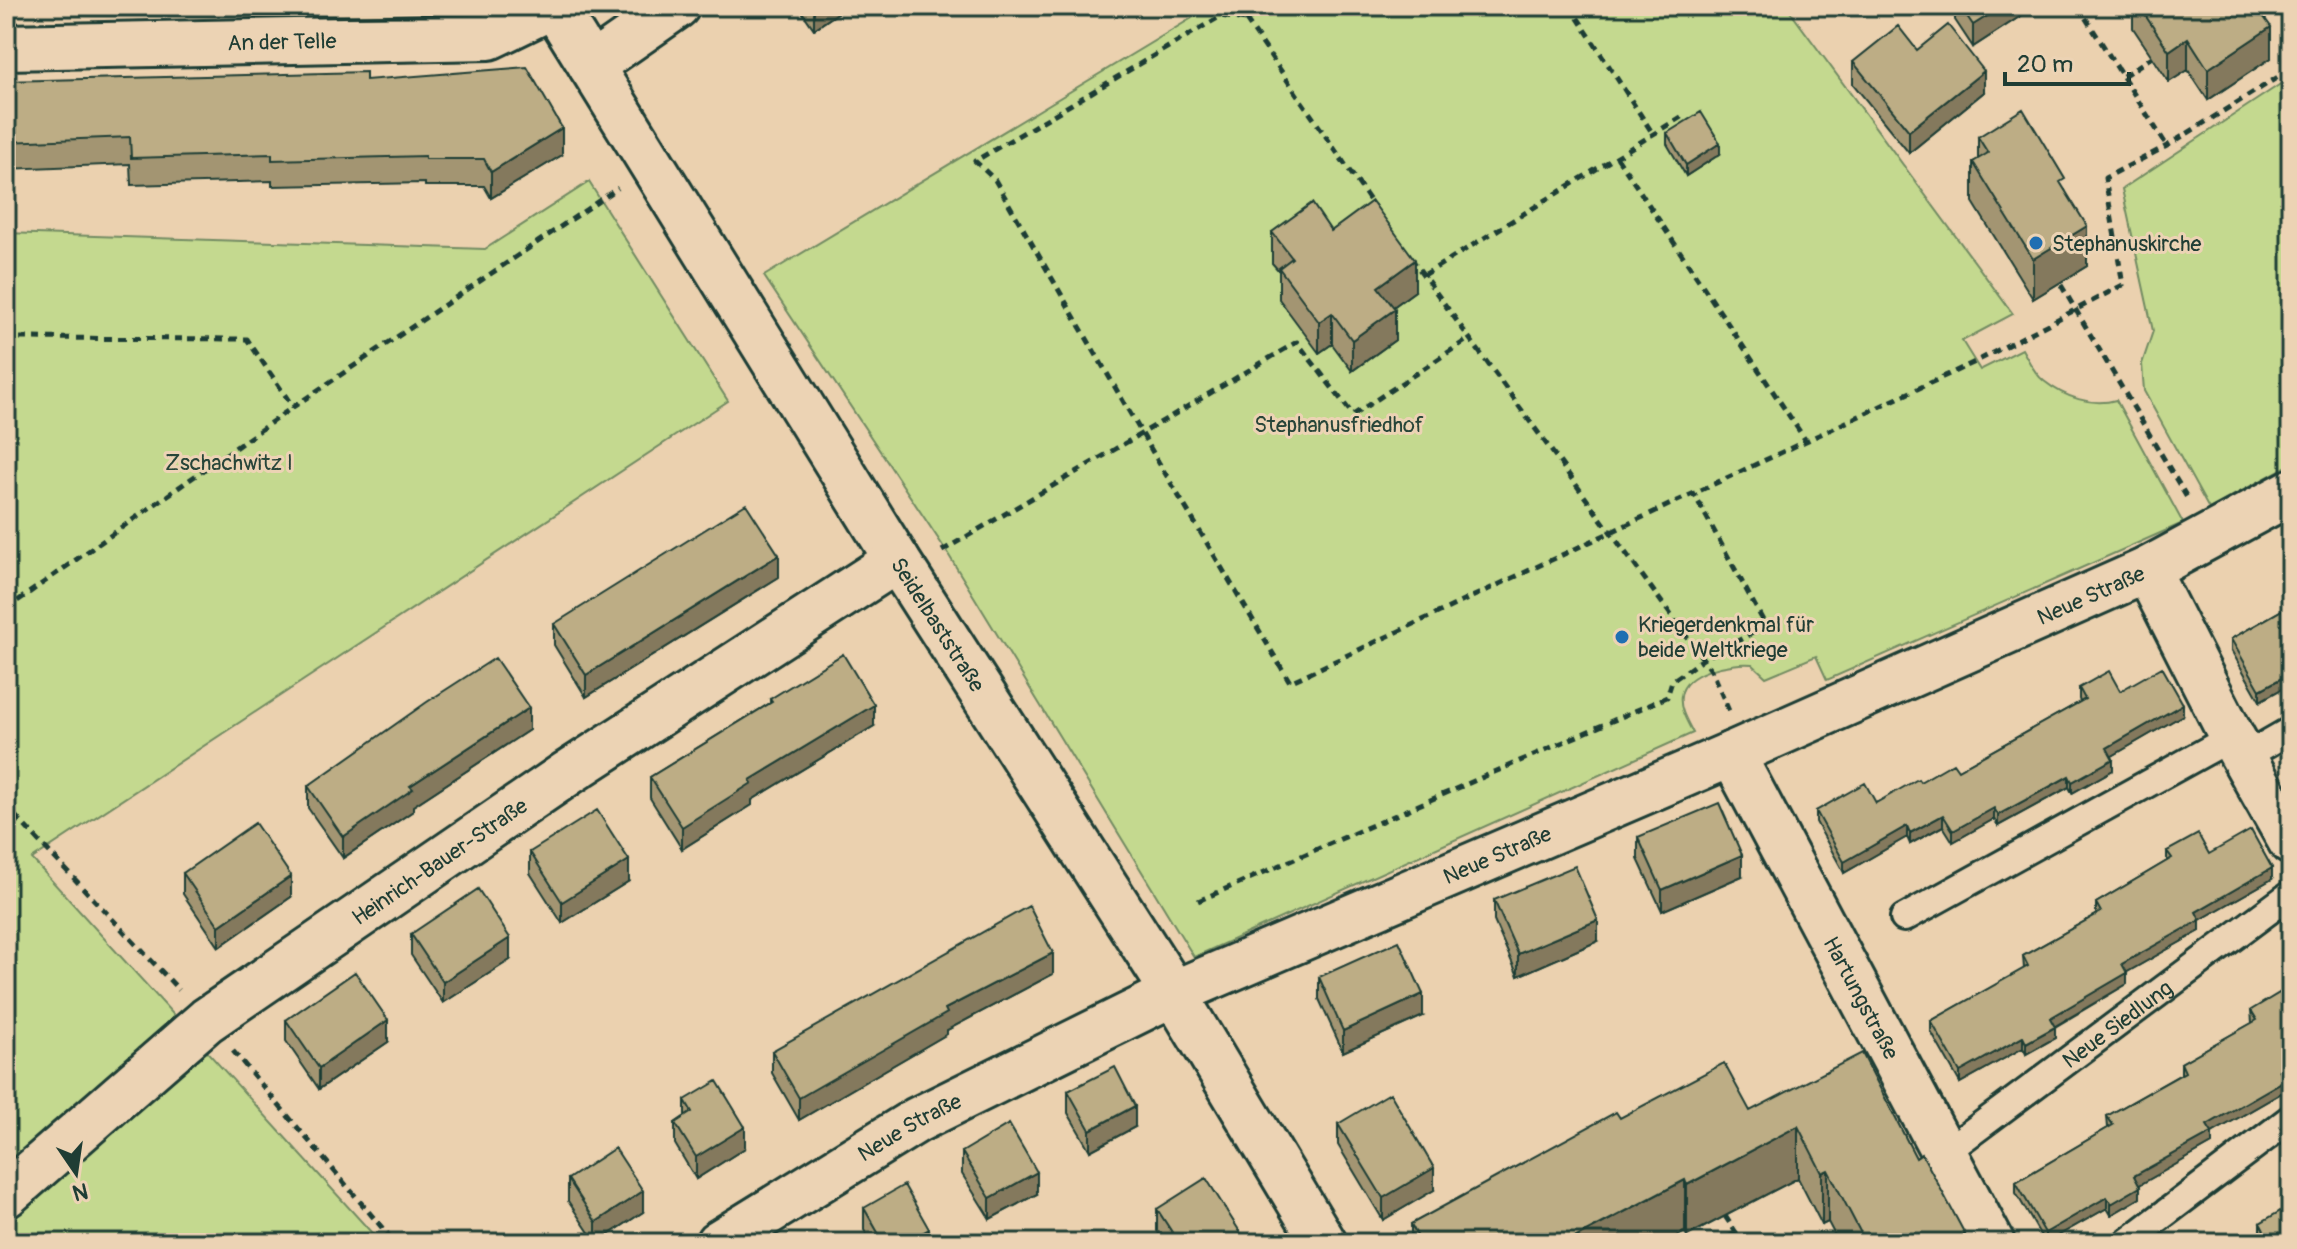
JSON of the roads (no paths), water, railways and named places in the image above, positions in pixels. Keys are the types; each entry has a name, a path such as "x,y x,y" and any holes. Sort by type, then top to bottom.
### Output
{"street":[{"name":"An der Telle","path":"6,47 489,37 553,6"},
{"name":"Seidelbaststraße","path":"553,6 901,567 1174,993 1324,1243"},
{"path":"591,66 677,6"},
{"name":"Neue Straße","path":"718,1243 917,1120 1174,993 1739,751 2147,570 2291,492"},
{"name":"Heinrich-Bauer-Straße","path":"6,1195 207,1020 568,773 901,567"},
{"path":"2147,570 2291,842"},
{"name":"Hartungstraße","path":"1739,751 1992,1243"}],"lane":[{"path":"1904,918 2238,747 2291,730"},
{"name":"Neue Siedlung","path":"1944,1153 2291,894"},
{"path":"2126,1243 2291,1118"}],"place":[{"name":"Stephanuskirche","path":"2036,243"},
{"name":"Kriegerdenkmal für beide Weltkriege","path":"1622,637"}],"park label":[{"name":"Stephanusfriedhof","path":"1339,424"},
{"name":"Zschachwitz I","path":"229,462"}]}
